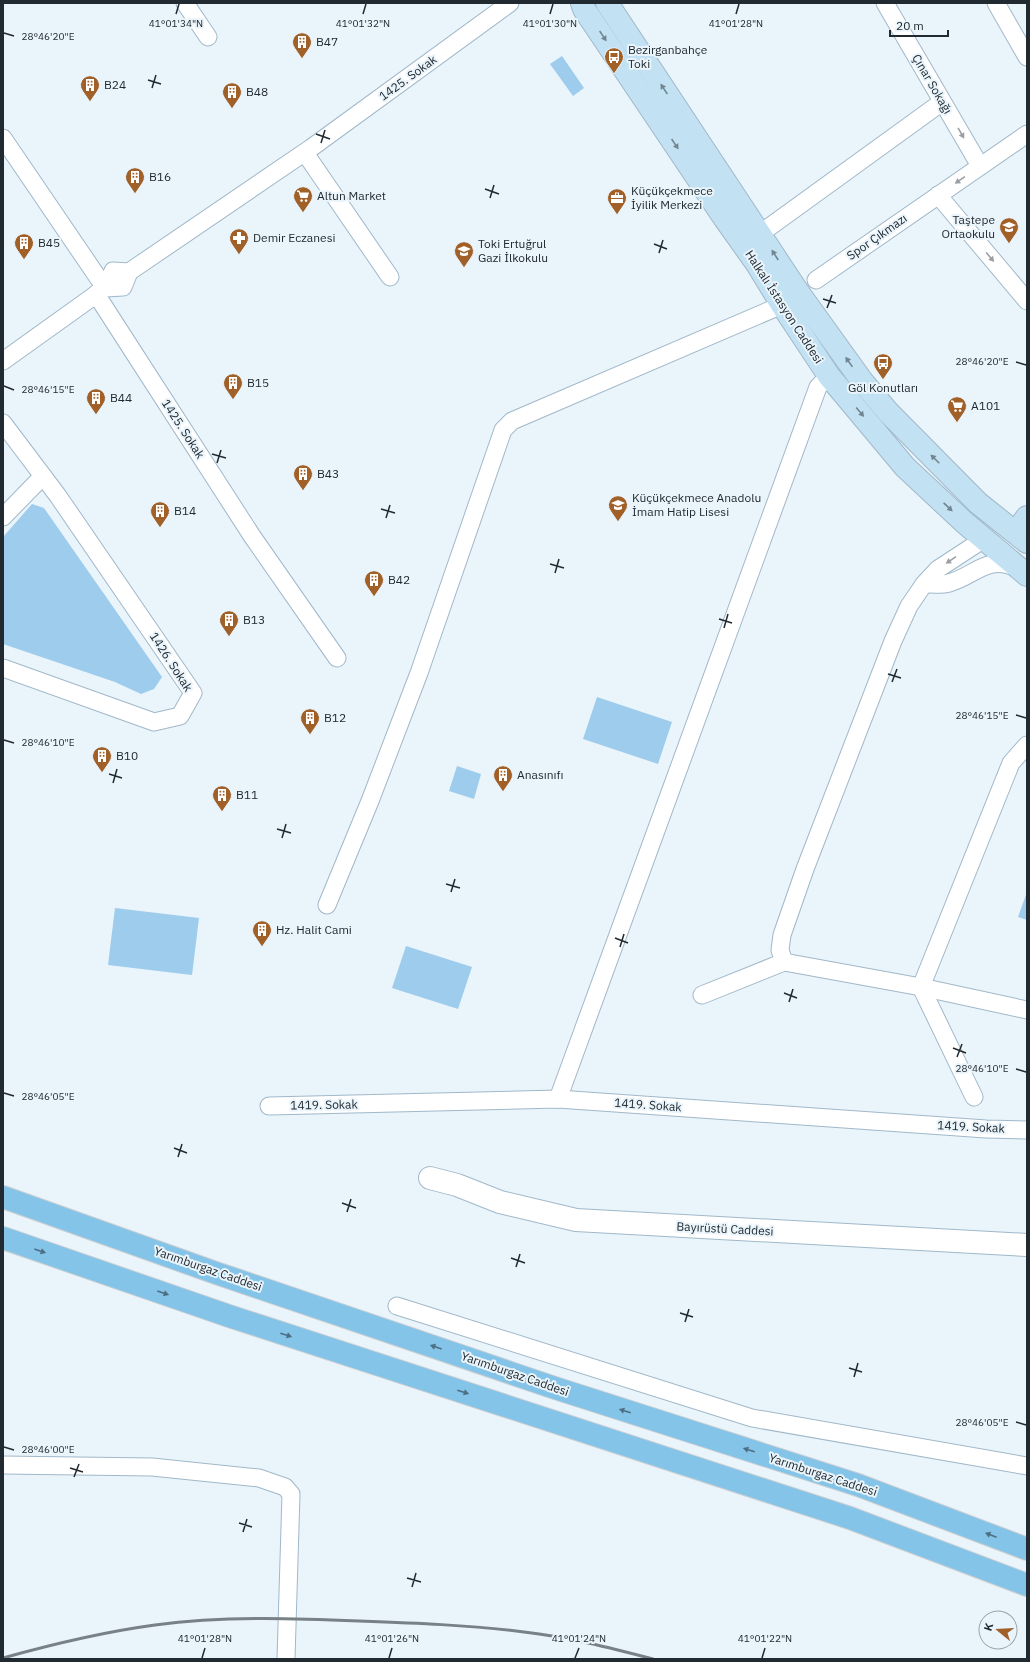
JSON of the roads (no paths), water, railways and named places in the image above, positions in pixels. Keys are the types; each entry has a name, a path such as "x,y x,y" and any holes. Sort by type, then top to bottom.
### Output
{"main road":[{"name":"Halkalı İstasyon Caddesi","path":"582,3 584,9 716,206 757,264 790,298 888,412 978,503 1023,530"},
{"name":"Halkalı İstasyon Caddesi","path":"607,3 761,233 790,298 829,376 905,467 984,539 1025,573"},
{"path":"1023,530 1025,573"},
{"name":"Yarımburgaz Caddesi","path":"3,1197 216,1272 555,1388 858,1485 1027,1549"},
{"path":"3,1238 229,1316 850,1518 1027,1585"}],"street":[{"path":"185,3 208,37"},
{"name":"1425. Sokak","path":"101,291 113,270 130,272 305,152 510,3"},
{"name":"Çınar Sokağı","path":"885,3 980,166"},
{"path":"996,3 1027,58"},
{"path":"761,233 942,102"},
{"name":"Spor Çıkmazı","path":"816,280 1027,134"},
{"name":"1425. Sokak","path":"3,138 101,291 248,531 337,658"},
{"path":"305,152 390,277"},
{"path":"938,195 1027,301"},
{"path":"3,361 101,291"},
{"path":"327,905 370,801 419,673 503,430 512,421 790,298"},
{"path":"558,1099 818,387 829,376"},
{"name":"1426. Sokak","path":"3,423 58,496 193,693 180,716 154,722 3,668"},
{"path":"3,517 43,476"},
{"path":"784,962 780,950 782,935 805,869 893,641 909,606 924,584 938,569 984,539"},
{"path":"924,584 949,583 975,570 997,562 1010,565 1025,573"},
{"path":"974,1097 920,987 1011,763 1027,745"},
{"path":"702,995 784,962 920,987 1027,1010"},
{"name":"1419. Sokak","path":"268,1106 558,1099 986,1129 1027,1130"},
{"name":"Bayırüstü Caddesi","path":"430,1178 457,1185 500,1202 576,1220 1027,1245"},
{"path":"397,1306 752,1418 1027,1466"},
{"path":"3,1465 152,1467 259,1478 285,1487 291,1494 286,1659"}],"railway":[{"path":"3,1658 116,1631 180,1622 257,1618 462,1626 503,1630 540,1634 573,1640 653,1659"}],"place":[{"name":"B47","path":"302,59"},
{"name":"Bezirganbahçe Toki","path":"614,74"},
{"name":"B24","path":"90,102"},
{"name":"B48","path":"232,109"},
{"name":"B16","path":"135,194"},
{"name":"Altun Market","path":"303,213"},
{"name":"Küçükçekmece İyilik Merkezi","path":"617,215"},
{"name":"Taştepe Ortaokulu","path":"1009,244"},
{"name":"Demir Eczanesi","path":"239,255"},
{"name":"B45","path":"24,260"},
{"name":"Toki Ertuğrul Gazi İlkokulu","path":"464,268"},
{"name":"Göl Konutları","path":"883,380"},
{"name":"B15","path":"233,400"},
{"name":"B44","path":"96,415"},
{"name":"A101","path":"957,423"},
{"name":"B43","path":"303,491"},
{"name":"Küçükçekmece Anadolu İmam Hatip Lisesi","path":"618,522"},
{"name":"B14","path":"160,528"},
{"name":"B42","path":"374,597"},
{"name":"B13","path":"229,637"},
{"name":"B12","path":"310,735"},
{"name":"B10","path":"102,773"},
{"name":"Anasınıfı","path":"503,792"},
{"name":"B11","path":"222,812"},
{"name":"Hz. Halit Cami","path":"262,947"}]}
